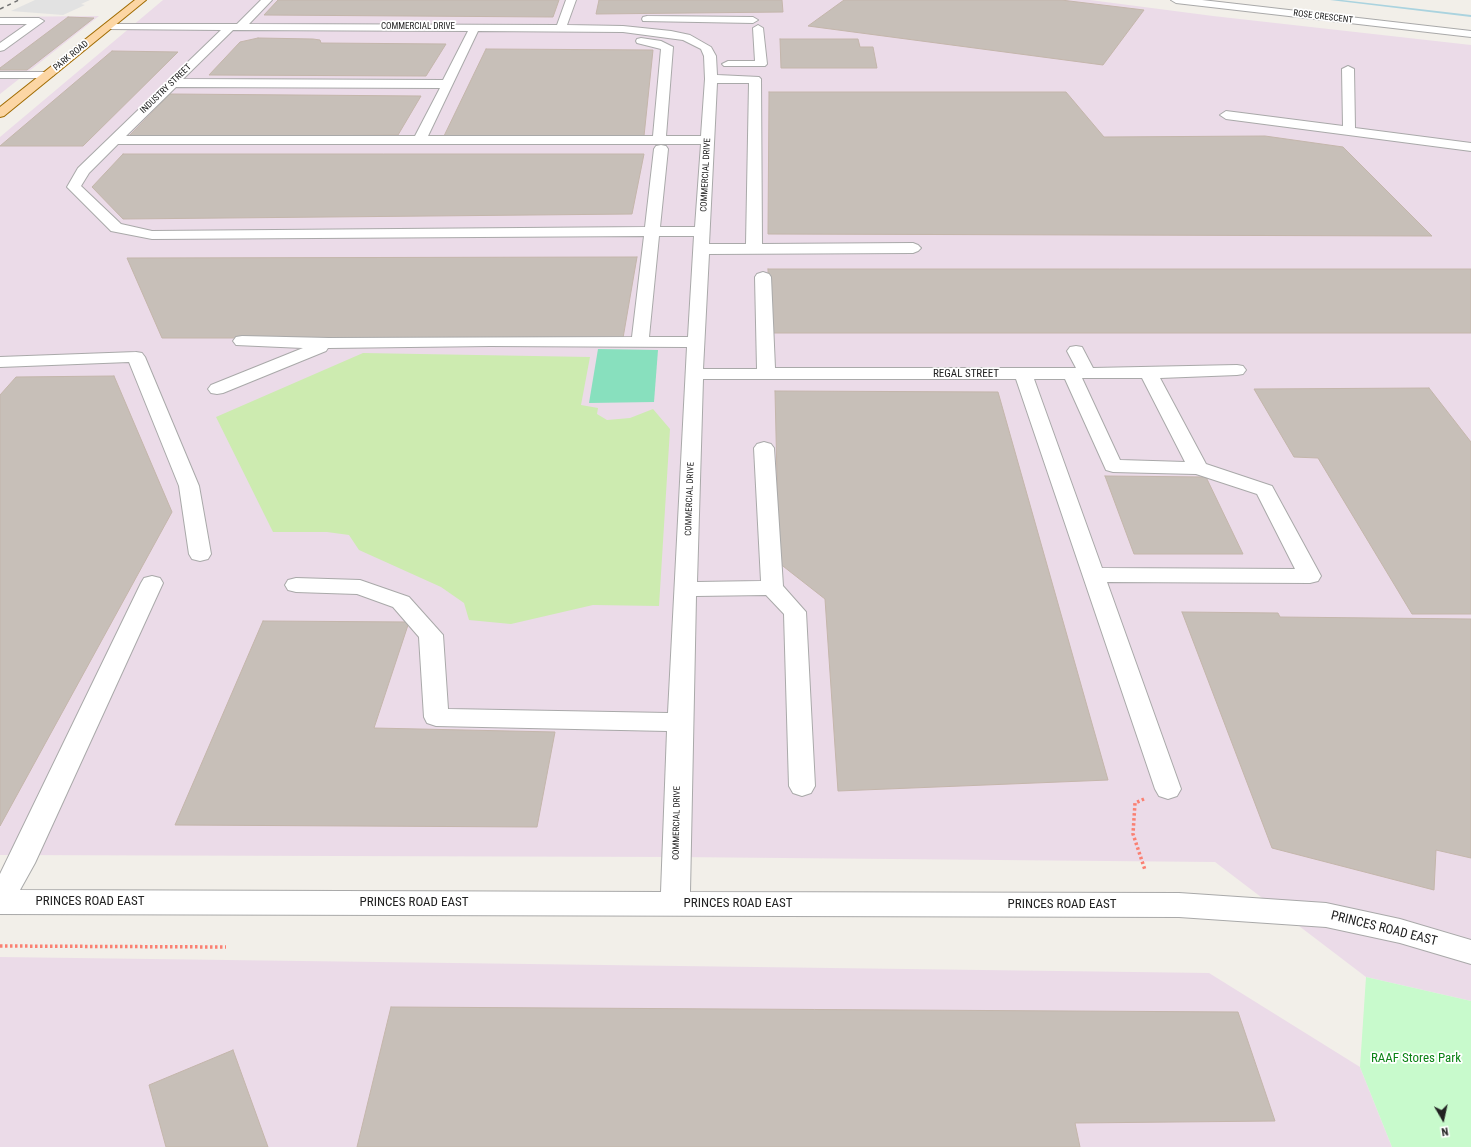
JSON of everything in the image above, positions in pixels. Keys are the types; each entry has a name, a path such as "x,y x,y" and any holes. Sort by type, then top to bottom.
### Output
{"main road":[{"name":"PARK ROAD","path":"0,113 141,0"}],"street":[{"name":"INDUSTRY STREET","path":"267,0 173,83 83,171 74,187 116,228 152,236 653,231"},
{"path":"563,23 571,0"},
{"name":"ROSE CRESCENT","path":"1176,0 1471,34"},
{"path":"0,22 39,21 0,48"},
{"name":"COMMERCIAL DRIVE","path":"109,26 235,27 472,34 563,23 649,30 686,37 705,47 710,56 711,71 694,374 680,722 675,904"},
{"path":"235,27 563,23 755,24 761,64 711,71"},
{"path":"235,27 432,38"},
{"path":"420,140 472,34 484,41"},
{"path":"626,41 650,41 667,47 653,231 640,342"},
{"path":"1348,69 1349,131"},
{"path":"711,71 755,79 754,249"},
{"path":"0,75 48,75"},
{"path":"173,83 447,84"},
{"path":"1226,115 1471,147"},
{"path":"115,140 420,140 660,144 708,140"},
{"path":"653,231 703,231"},
{"path":"701,249 913,248"},
{"path":"763,277 766,374"},
{"path":"242,341 329,343 696,342"},
{"path":"217,389 329,343"},
{"path":"1076,351 1079,373 1113,466 1198,468 1265,490 1310,576 1093,575"},
{"path":"0,362 136,357 189,486 200,554"},
{"name":"REGAL STREET","path":"694,374 1023,374 1148,373 1238,370"},
{"path":"1148,373 1198,468"},
{"path":"1023,374 1168,789"},
{"path":"764,448 772,588 795,612 802,786"},
{"path":"0,901 24,856 152,583"},
{"path":"296,585 360,587 401,602 431,636 436,717 680,722"},
{"path":"686,589 772,588"},
{"name":"PRINCES ROAD EAST","path":"0,901 1179,905 1326,915 1400,931 1471,952"}],"path":[{"path":"1145,870 1133,834 1136,803 1168,789"},
{"path":"0,946 226,947"}],"shaded area":[{"path":"35,0 90,0 81,4 85,5 63,15 11,11"},
{"path":"163,0 1090,0 1213,16 1471,45 1471,1001 1366,977 1215,862 676,857 0,855 0,137"},
{"path":"99,16 0,94 0,17"},
{"path":"0,957 1209,973 1360,1067 1392,1147 0,1147"}],"green space":[{"path":"598,349 658,350 654,402 589,403"},
{"path":"363,353 590,357 581,405 598,408 597,414 607,420 630,418 653,409 670,429 659,606 593,605 511,624 469,620 464,603 441,587 359,550 349,535 327,532 273,532 216,417"},
{"name":"RAAF Stores Park","path":"1366,977 1471,1001 1471,1147 1392,1147 1360,1067"}],"building":[{"path":"278,0 559,0 553,17 264,15"},
{"path":"599,0 782,0 783,12 596,14"},
{"path":"844,0 1061,0 1144,10 1103,65 808,26"},
{"path":"68,17 94,18 27,70 0,70 0,68"},
{"path":"258,38 313,39 320,40 321,43 446,44 426,76 209,75 240,42"},
{"path":"780,39 858,39 860,47 873,47 877,68 781,68"},
{"path":"486,49 653,50 644,136 444,136"},
{"path":"112,51 178,52 83,146 0,146"},
{"path":"769,92 1066,92 1104,137 1265,136 1343,147 1432,236 768,234"},
{"path":"170,94 421,96 398,135 127,138"},
{"path":"123,154 644,154 632,214 123,219 92,187"},
{"path":"637,257 623,338 162,338 127,258"},
{"path":"768,269 1471,269 1471,333 769,333"},
{"path":"114,376 172,512 0,826 0,395 16,377"},
{"path":"1429,388 1471,442 1471,614 1412,614 1318,458 1294,457 1254,389"},
{"path":"775,391 998,392 1108,780 838,791 825,599 779,563"},
{"path":"1105,476 1206,477 1243,554 1134,554"},
{"path":"1182,612 1278,613 1280,617 1471,619 1471,858 1436,850 1434,890 1272,848"},
{"path":"263,621 409,622 374,728 555,732 537,827 175,825"},
{"path":"391,1007 1238,1012 1275,1121 1075,1123 1080,1147 357,1147"},
{"path":"233,1050 268,1147 166,1147 149,1085"}],"waterway":[{"path":"1332,0 1471,16"}],"railway":[{"path":"0,9 19,0"}]}
